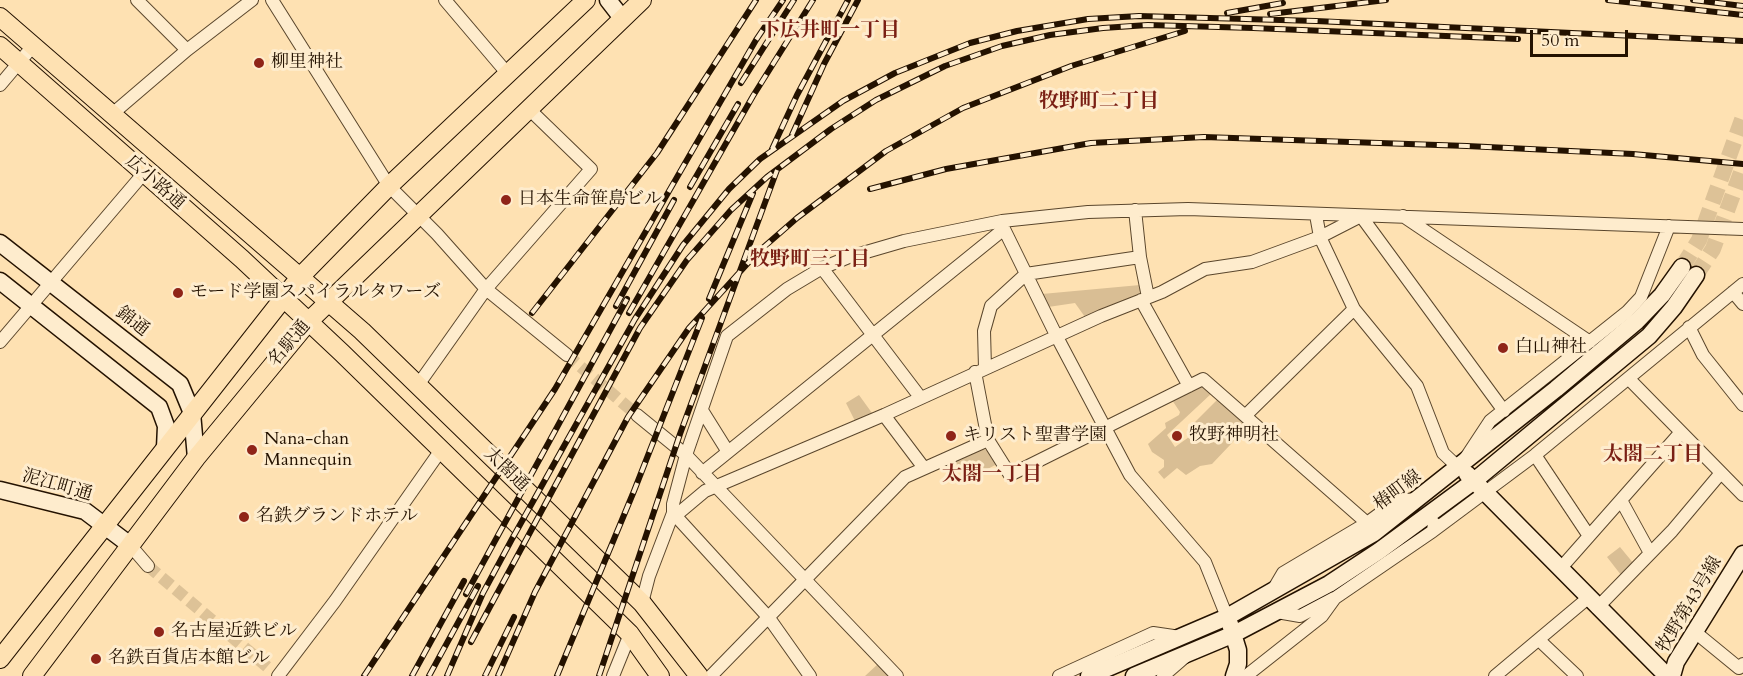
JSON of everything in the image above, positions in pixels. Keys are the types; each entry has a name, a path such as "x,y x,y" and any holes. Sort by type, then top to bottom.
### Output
{"main road":[{"name":"名駅通","path":"0,659 300,277 388,186 586,0"},
{"name":"名駅通","path":"32,676 196,458 309,321 642,0"},
{"name":"広小路通","path":"0,17 300,277"},
{"name":"広小路通","path":"0,46 309,321"},
{"name":"太閤通","path":"300,277 418,385 642,603 699,676"},
{"name":"太閤通","path":"309,321 630,634 660,676"}],"street":[{"path":"137,0 187,50"},
{"path":"111,115 187,50 252,0"},
{"path":"272,0 388,186 486,289 567,356"},
{"path":"445,0 507,73"},
{"path":"608,0 622,18"},
{"path":"0,85 33,46"},
{"path":"418,385 486,289 591,169 530,110"},
{"path":"0,342 144,173"},
{"path":"642,603 649,576 673,513 673,504 686,455 703,412 727,336 787,289 822,268 849,257 904,241 1088,212 1135,210 1188,209 1316,215 1402,215 1480,220 1743,228"},
{"path":"1135,210 1145,299 1189,386"},
{"path":"1316,215 1320,237 1354,309 1416,386 1443,453 1450,462 1479,486 1667,676"},
{"path":"1402,215 1590,342"},
{"path":"673,513 680,512 705,491 884,415 980,370 1145,299 1205,269 1252,262 1320,237 1360,216"},
{"path":"1360,216 1504,411"},
{"path":"1003,225 1057,337 1130,475 1205,561 1234,634 1238,650 1238,664 1234,676"},
{"path":"702,473 874,334 1003,225"},
{"path":"1459,468 1490,422 1590,342 1641,297 1669,226"},
{"name":"錦通","path":"0,243 180,384 192,413 196,458"},
{"path":"1140,257 1026,274 991,306 984,331 980,370 988,440 1010,475 1203,379 1367,523"},
{"path":"822,268 920,398"},
{"name":"椿町線","path":"1089,676 1185,646 1234,634 1329,584 1436,510 1479,486 1649,336 1674,307 1689,271 1637,321 1422,498 1374,533 1271,594 1227,617 1185,646 1134,676"},
{"path":"0,282 159,407 166,426 165,448"},
{"path":"1277,612 1300,616 1335,598 1433,531 1479,486 1506,477 1535,455 1738,288 1743,304"},
{"path":"1246,415 1354,309"},
{"path":"1689,327 1703,355 1743,405"},
{"path":"1629,379 1743,495"},
{"path":"703,412 728,452"},
{"path":"637,415 686,455 804,582 897,676"},
{"path":"884,415 924,468"},
{"path":"1560,569 1682,432"},
{"path":"711,676 905,477 988,440"},
{"path":"277,674 335,601 441,450"},
{"path":"1535,455 1589,536"},
{"path":"1495,676 1539,640 1593,603 1650,553 1720,474"},
{"name":"泥江町通","path":"0,490 85,511 106,524 130,545"},
{"path":"1271,594 1282,573 1367,523 1397,501 1422,498"},
{"path":"1622,502 1650,553"},
{"path":"1433,531 1436,510"},
{"path":"673,513 769,618 810,676"},
{"path":"130,545 148,566"},
{"name":"牧野第43号線","path":"1672,676 1676,662 1743,554"},
{"path":"1246,676 1260,672 1322,616 1335,598"},
{"path":"1695,632 1739,668 1743,664"},
{"path":"1059,676 1153,633 1185,646 1163,676"},
{"path":"613,676 630,634"},
{"path":"1539,640 1573,675"}],"shaded area":[{"path":"1140,285 1143,294 1085,317 1075,303 1048,307 1042,294"},
{"path":"1199,385 1212,393 1167,435 1175,447 1189,437 1187,430 1218,399 1249,425 1212,464 1200,466 1186,475 1177,468 1164,479 1158,472 1164,467 1164,460 1152,452 1148,444 1166,428 1165,423 1179,415 1180,412 1172,400"},
{"path":"859,395 872,413 855,421 846,403"},
{"path":"983,449 989,451 997,464 965,481 955,461"},
{"path":"1620,547 1634,564 1621,575 1607,557"},
{"path":"879,663 889,676 865,676"}],"tunnel":[{"path":"1682,267 1699,240 1743,117"},
{"path":"1696,275 1713,249 1743,167"},
{"path":"567,355 637,415"},
{"path":"148,566 271,670"}],"railway":[{"path":"532,313 657,153 756,0"},
{"path":"364,676 555,389 756,40 783,0"},
{"path":"741,83 794,0"},
{"path":"629,313 753,96 813,0"},
{"path":"772,149 797,95 848,0"},
{"path":"792,135 824,64 858,0"},
{"path":"1270,14 1386,0"},
{"path":"1608,0 1743,15"},
{"path":"1693,0 1743,6"},
{"path":"1227,13 1283,3"},
{"path":"447,676 483,593 512,539 635,319 683,245 729,189 760,159 843,101 895,73 970,43 1017,31 1088,19 1139,16 1316,21 1743,41"},
{"path":"471,642 640,328 687,260 731,210 767,177 831,129 876,100 945,66 1002,46 1050,35 1103,28 1148,25 1518,39"},
{"path":"498,676 535,592 628,417 689,328 758,252 797,218 886,151 963,108 1071,66 1185,31"},
{"path":"690,187 738,104"},
{"path":"870,189 946,169 1091,143 1204,137 1633,154 1743,164"},
{"path":"599,676 680,434 777,170"},
{"path":"709,299 753,193"},
{"path":"616,306 674,200"},
{"path":"466,594 627,299"},
{"path":"557,676 634,491 702,318"},
{"path":"412,676 464,581"},
{"path":"429,676 478,586"},
{"path":"485,676 514,617"}],"place":[{"name":"柳里神社","path":"259,63"},
{"name":"日本生命笹島ビル","path":"506,200"},
{"name":"モード学園スパイラルタワーズ","path":"178,293"},
{"name":"白山神社","path":"1503,348"},
{"name":"キリスト聖書学園","path":"951,436"},
{"name":"牧野神明社","path":"1177,436"},
{"name":"Nana-chan Mannequin","path":"252,450"},
{"name":"名鉄グランドホテル","path":"244,517"},
{"name":"名古屋近鉄ビル","path":"159,632"},
{"name":"名鉄百貨店本館ビル","path":"96,659"}],"district":[{"name":"下広井町一丁目","path":"830,31"},
{"name":"牧野町二丁目","path":"1099,102"},
{"name":"牧野町三丁目","path":"810,260"},
{"name":"太閤二丁目","path":"1653,455"},
{"name":"太閤一丁目","path":"992,475"}]}
